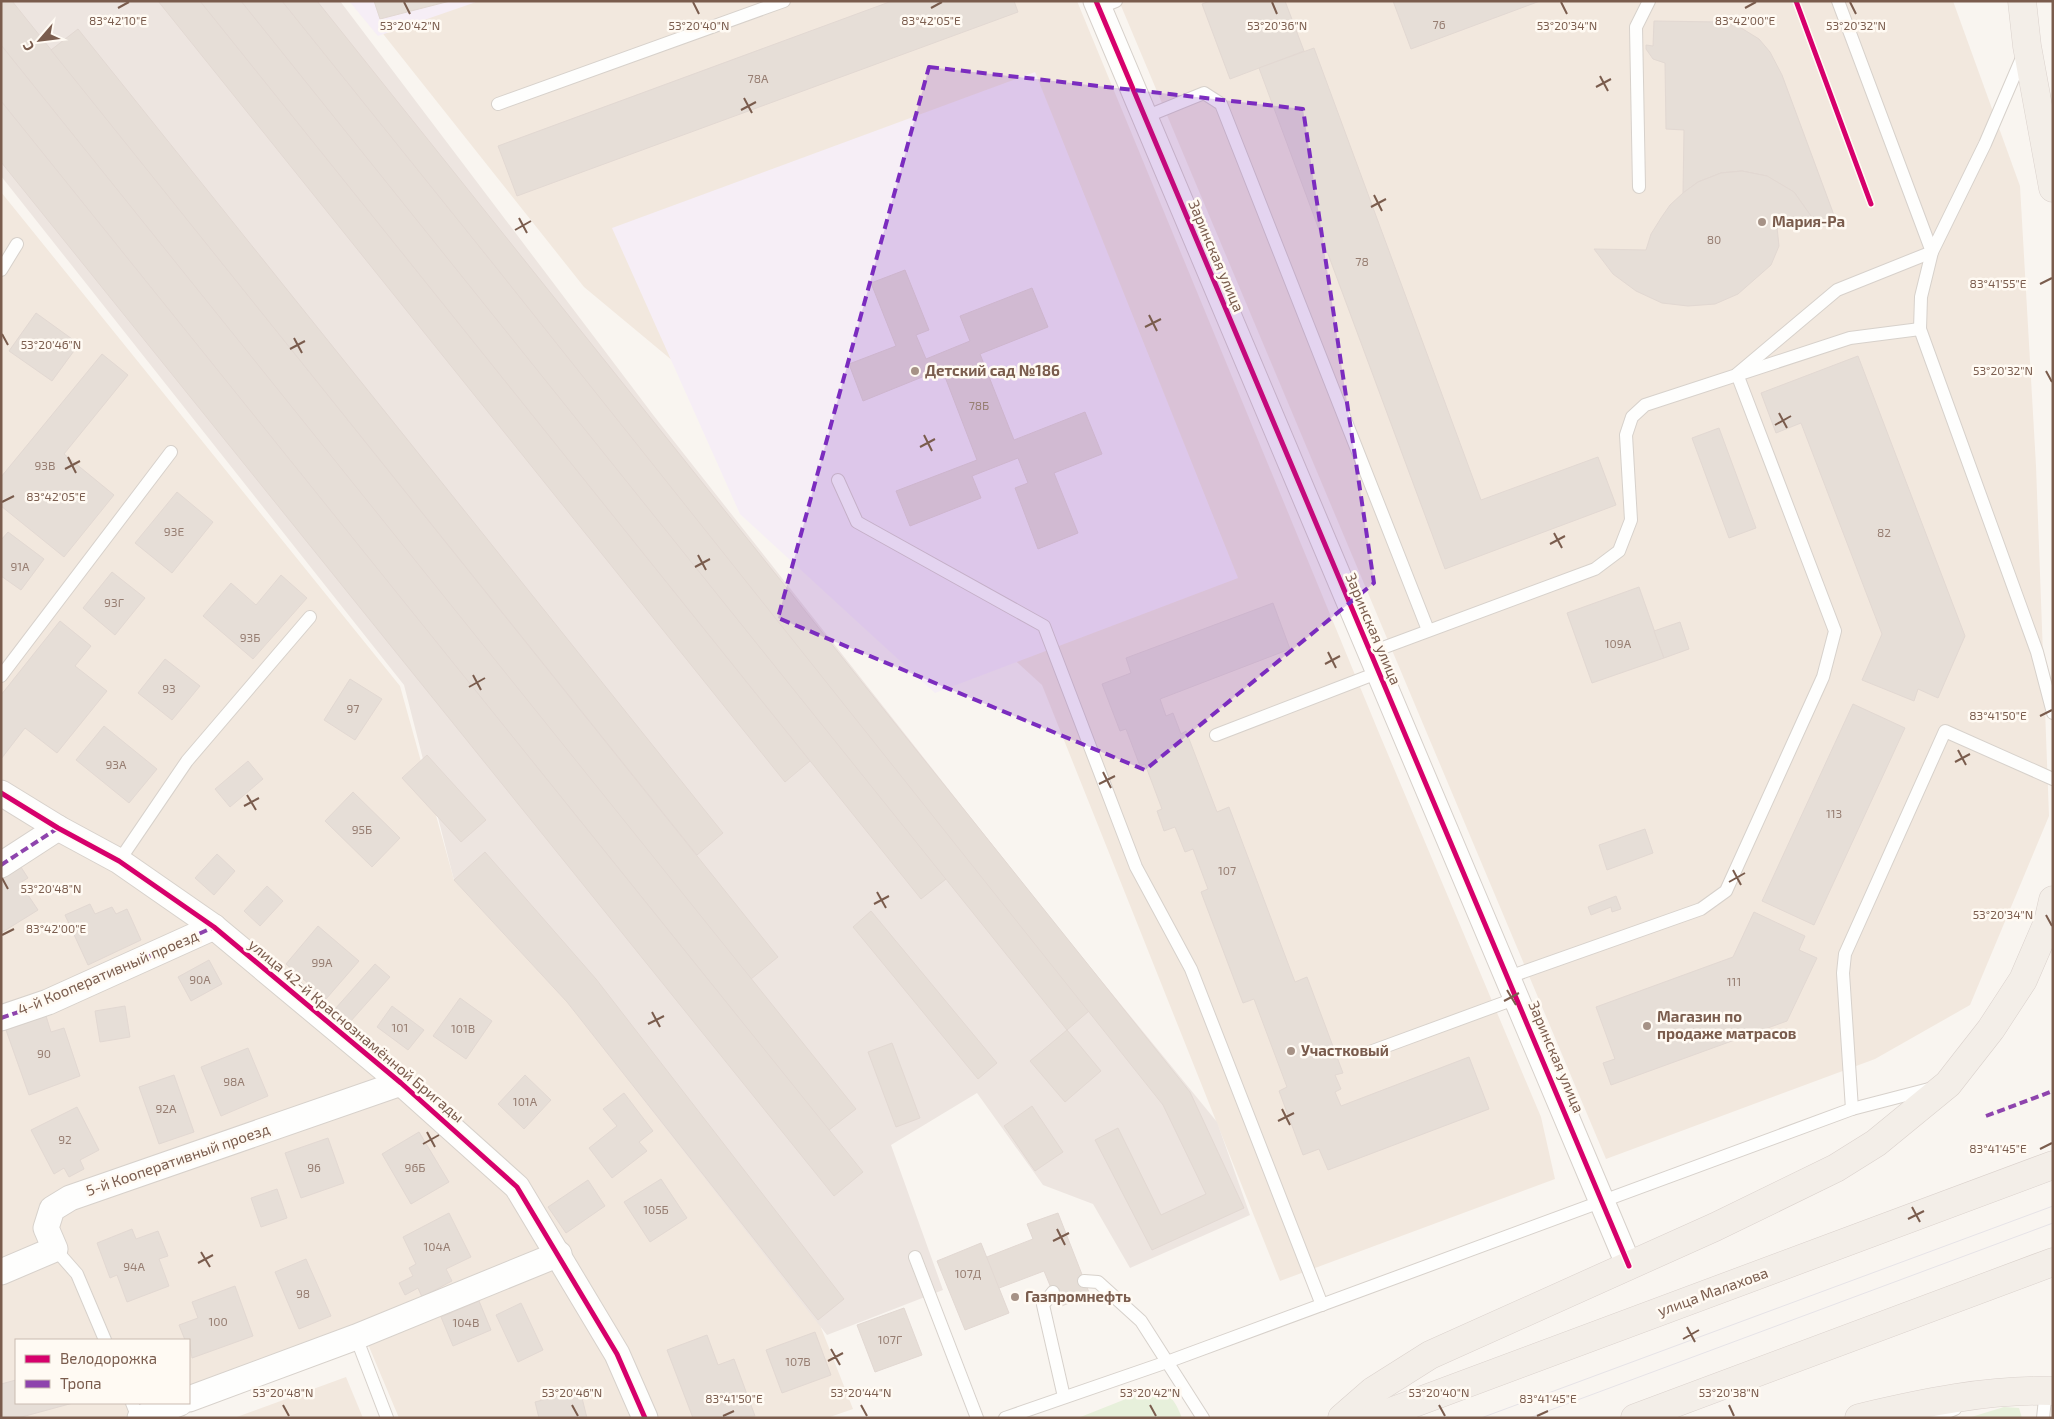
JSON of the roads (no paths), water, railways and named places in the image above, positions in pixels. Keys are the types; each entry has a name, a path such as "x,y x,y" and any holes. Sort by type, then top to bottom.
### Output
{"main road":[{"path":"2022,1 2026,46 2053,188"},
{"path":"1342,1418 1373,1391 1430,1354 1629,1266 1836,1168 1876,1143 1948,1084 1991,1028 2023,980 2048,922 2053,900"},
{"name":"улица Малахова","path":"1374,1418 2053,1165"},
{"path":"1635,1418 2053,1262"},
{"path":"1859,1418 1911,1406 1996,1393 2049,1390"}],"street":[{"name":"Заринская улица","path":"1104,4 1145,117 1373,663 1513,987 1629,1266"},
{"name":"улица 42-й Краснознамённой Бригады","path":"1,792 58,828 119,861 214,927 402,1083 517,1187 618,1354 645,1418"},
{"path":"1,865 58,828"},
{"name":"4-й Кооперативный проезд","path":"1,1018 48,1002 214,927"},
{"name":"5-й Кооперативный проезд","path":"55,1249 46,1228 52,1209 70,1198 402,1083"},
{"path":"1,1272 55,1249"},
{"path":"190,1399 356,1336 559,1254"},
{"path":"139,1418 177,1404"}],"lane":[{"path":"498,104 784,1"},
{"path":"1639,188 1636,27 1649,1"},
{"path":"1838,1 1932,252"},
{"path":"2026,46 1985,144 1932,252 1921,296 1920,329 2037,652 2053,713"},
{"path":"1145,117 1204,93 1221,104 1428,630"},
{"path":"1,270 18,244"},
{"path":"1737,374 1837,290 1932,252"},
{"path":"1216,735 1373,663 1428,630 1595,569 1619,552 1631,520 1626,435 1632,417 1645,405 1850,338 1920,329"},
{"path":"1370,1052 1513,987 1701,909 1726,891 1823,677 1835,631 1737,374"},
{"path":"1,676 171,452"},
{"path":"838,480 858,522 1044,626 1136,867 1192,969 1322,1305"},
{"path":"119,861 188,761 310,617"},
{"path":"1852,1109 1843,973 1845,954 1945,731 2053,779"},
{"path":"1005,1418 1168,1362 1852,1109 1948,1084"},
{"path":"55,1249 77,1274 105,1339"},
{"path":"915,1257 977,1418"},
{"path":"1084,1280 1098,1282 1140,1321 1203,1418"},
{"path":"1053,1292 1043,1305 1064,1397"},
{"path":"356,1336 387,1418"},
{"path":"2044,1418 2049,1390"},
{"path":"1932,1418 1996,1393"},
{"path":"132,1404 139,1418"}],"tram line":[{"path":"1481,1418 2053,1206"},
{"path":"1529,1418 2053,1223"}],"place":[{"name":"Мария-Ра","path":"1762,222"},
{"name":"Детский сад №186","path":"915,371"},
{"name":"Магазин по продаже матрасов","path":"1647,1026"},
{"name":"Участковый","path":"1291,1051"},
{"name":"Газпромнефть","path":"1015,1297"}]}
